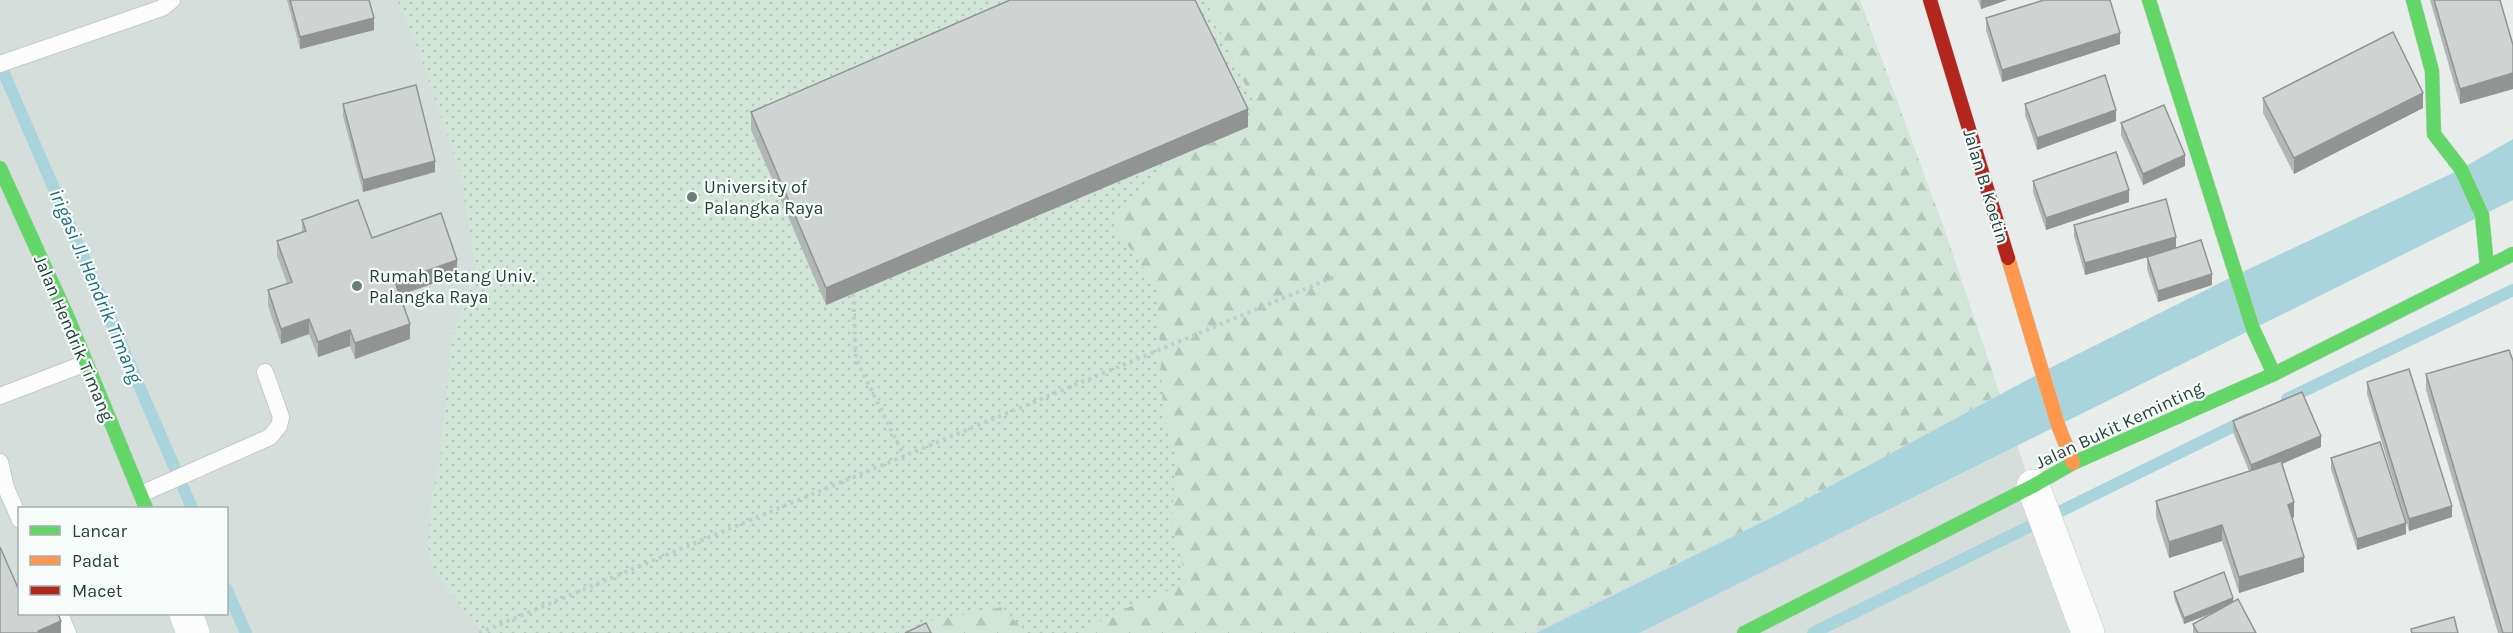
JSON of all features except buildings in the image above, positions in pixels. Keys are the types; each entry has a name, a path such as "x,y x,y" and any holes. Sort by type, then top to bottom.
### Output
{"street":[{"name":"Jalan B. Koetin","path":"1929,0 2058,425 2073,463"},
{"path":"2149,0 2253,329 2274,374"},
{"path":"2413,0 2432,71 2434,134 2461,168 2482,215 2487,267"},
{"name":"Jalan Hendrik Timang","path":"0,168 144,501"},
{"name":"Jalan Bukit Keminting","path":"1744,633 2033,486 2073,463 2274,374 2513,254"},
{"path":"2033,486 2088,633"},
{"path":"186,615 194,633"}],"lane":[{"path":"0,64 162,8 172,0"},
{"path":"0,396 86,363"},
{"path":"144,501 159,485 270,437 279,426 280,417 265,372"},
{"path":"0,462 6,488 18,515"},
{"path":"60,615 68,633"}],"path":[{"path":"479,633 1334,277"},
{"path":"853,294 855,359 904,456"}],"shaded area":[{"name":"University of Palangka Raya","path":"0,0 1291,0 1572,596 2000,394 2080,633 0,633"}],"green space":[{"path":"397,0 1206,0 1257,108 1176,149 1112,222 1157,288 1163,410 1176,459 1172,523 1187,583 1108,616 1085,633 1027,633 1002,607 922,623 896,633 482,633 431,568 428,544 431,498 440,461 452,338 476,269 460,172 414,38"},
{"path":"1206,0 1860,0 1944,228 2000,394 1775,516 1529,633 1085,633 1108,616 1187,583 1172,523 1176,459 1163,410 1157,288 1112,222 1176,149 1256,108"},
{"path":"1002,607 1027,633 896,633 922,623"}],"water":[{"path":"2513,139 2513,200 1639,633 1536,633 1775,516 2042,372 2236,275 2461,169"}],"waterway":[{"name":"irigasi Jl. Hendrik Timang","path":"0,64 192,507"},
{"path":"2287,399 2513,290"},
{"path":"1813,633 2248,419"},
{"name":"irigasi Jl. Hendrik Timang","path":"228,592 246,633"}],"traffic: fast":[{"path":"2149,0 2253,329 2274,374"},
{"path":"2413,0 2432,71 2434,134 2461,169 2482,215 2487,267"},
{"path":"0,168 68,318 146,507"},
{"path":"1744,633 2033,486 2073,463 2274,374 2513,254"}],"traffic: slow":[{"path":"2008,258 2058,425 2073,463"}],"traffic: jam":[{"path":"1930,0 2008,258"}],"place":[{"name":"University of Palangka Raya","path":"692,197"},
{"name":"Rumah Betang Univ. Palangka Raya","path":"357,286"}]}
